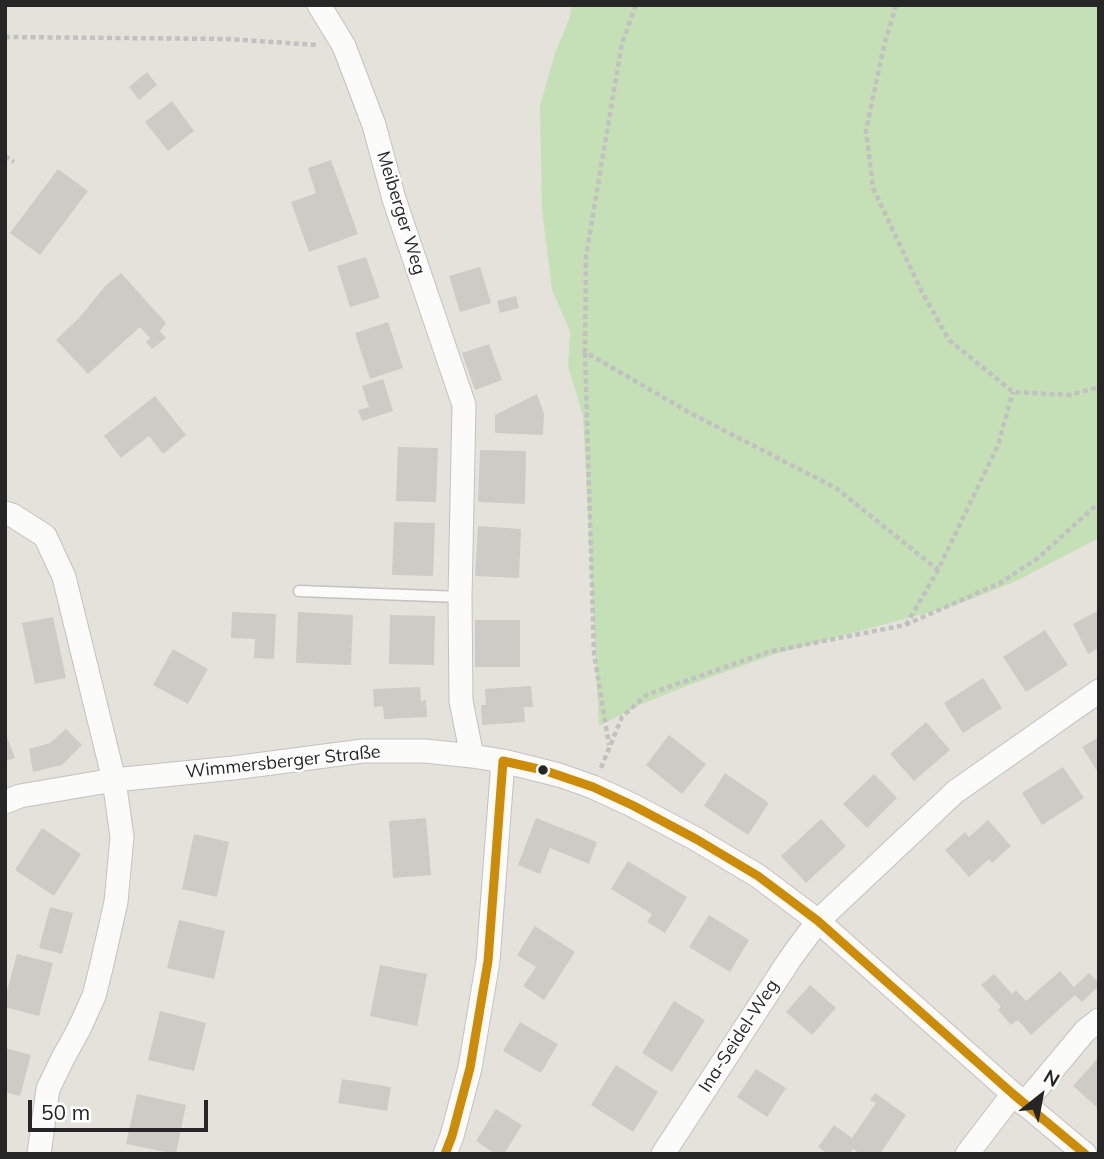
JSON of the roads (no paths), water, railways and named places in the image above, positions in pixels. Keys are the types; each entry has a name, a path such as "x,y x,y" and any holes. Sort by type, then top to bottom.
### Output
{"street":[{"name":"Meiberger Weg","path":"319,5 344,46 374,125 394,199 464,405 461,701 472,756"},
{"path":"5,513 45,536 64,576 114,780 122,837 116,902 103,964 79,1029 48,1089 39,1154"},
{"name":"Ina-Seidel-Weg","path":"663,1154 790,959 818,921 956,792 1099,691"},
{"name":"Wimmersberger Straße","path":"5,802 20,796 114,780 363,751 425,751 472,756 543,770 593,787 634,806 758,876 818,921 1085,1154"},
{"path":"445,1154 470,1068 488,961 503,761"},
{"path":"967,1154 1085,1031 1099,1020"}],"lane":[{"path":"299,591 460,597"}]}
